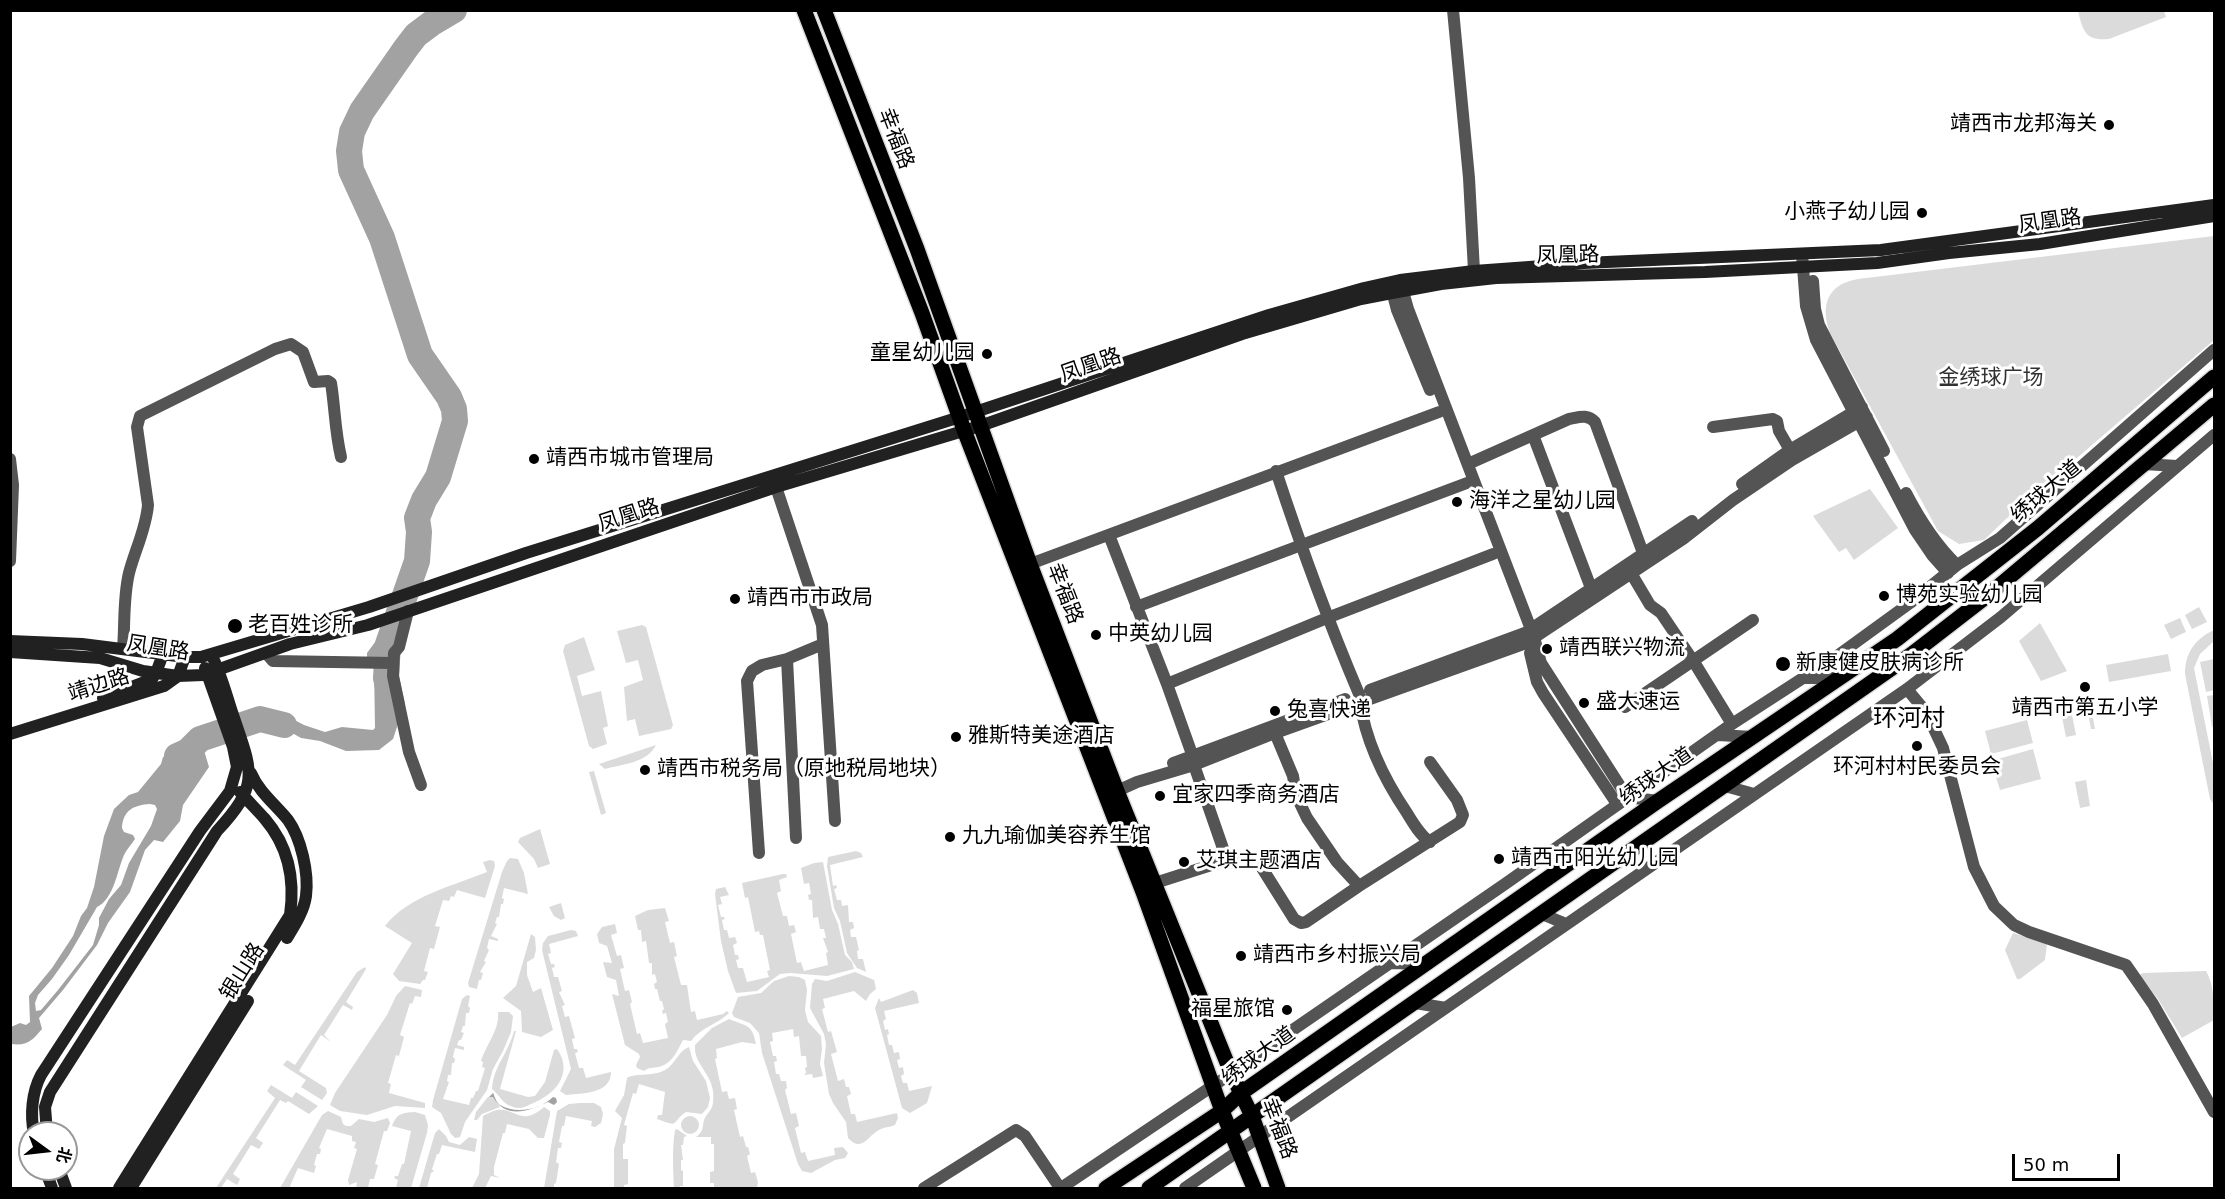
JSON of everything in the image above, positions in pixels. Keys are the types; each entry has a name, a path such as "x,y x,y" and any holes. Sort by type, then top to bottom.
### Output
{"main road":[{"name":"幸福路","path":"804,10 922,313 966,419 1140,884 1222,1111 1254,1188"},
{"name":"幸福路","path":"824,10 917,249 966,419 980,426 1030,564 1116,787 1232,1075 1261,1138 1278,1188"},
{"name":"凤凰路","path":"10,652 100,658 156,673 178,676 213,672 290,644 368,625 776,487 1269,315 1474,271 1584,263 1881,250 2214,205"},
{"name":"凤凰路","path":"980,426 1242,334 1396,287 1496,278 1705,273 1877,263 2040,243 2214,216"},
{"name":"绣球大道","path":"1106,1188 1222,1111 1241,1093 1658,801 1841,678 1930,613 2030,534 2214,376"},
{"name":"绣球大道","path":"1149,1188 1934,638 2214,405"},
{"name":"凤凰路","path":"10,641 82,644 184,657 206,656 296,630 430,585 966,419"},
{"name":"靖边路","path":"10,727 80,707 152,679 163,654"},
{"name":"银山路","path":"46,1121 45,1107 50,1092 213,838 237,810 244,796 248,784 239,747 206,656"},
{"path":"178,676 184,657"},
{"name":"靖边路","path":"10,734 164,686 178,676"},
{"name":"银山路","path":"34,1121 33,1100 41,1076 243,768"},
{"name":"银山路","path":"131,1188 303,909 306,880 298,836 286,818 243,768"},
{"name":"银山路","path":"119,1188 290,915 293,886 286,855 268,822 244,796"}],"street":[{"path":"1453,10 1469,178 1474,271"},
{"path":"1807,254 1806,306 1816,340 1861,414 1922,524 1945,554 1953,569"},
{"path":"1396,287 1397,310 1439,411 1493,554 1529,636 1541,663 1622,800"},
{"path":"1396,287 1468,464 1529,636"},
{"path":"123,649 126,588 147,517 148,505 137,427 140,416 144,412 275,349 291,344 303,352 314,382 328,381 331,383 341,458"},
{"path":"924,1188 1016,1130 1025,1136 1060,1188 1232,1075 1622,800 1803,678 1910,603 1953,569 2000,538 2214,350"},
{"path":"1030,564 1439,411"},
{"path":"1529,636 1591,588 1680,531 1790,450 1861,414"},
{"path":"1116,787 1137,782 1275,733 1360,698 1529,636 1683,539 1733,500 1861,414"},
{"path":"1468,464 1569,419 1586,416 1595,422 1643,553"},
{"path":"1713,427 1773,419 1777,421 1779,431 1790,450"},
{"path":"1533,435 1591,588"},
{"path":"1185,1188 1261,1138 1907,689 2001,617 2214,435"},
{"path":"10,459 13,485 10,561"},
{"path":"2144,464 2177,466"},
{"path":"1276,471 1300,546 1360,698 1368,737 1385,779 1418,831 1430,842"},
{"path":"1136,607 1467,483"},
{"path":"776,487 822,625 835,821"},
{"path":"1109,535 1167,684 1227,860"},
{"path":"1167,684 1327,618 1493,554"},
{"path":"1631,573 1650,605 1661,614 1694,662 1732,724"},
{"path":"408,611 399,647 394,653 393,676 406,742 421,785"},
{"path":"1625,707 1753,620"},
{"path":"759,854 747,681 752,671 762,665 787,659 823,644"},
{"path":"266,653 273,661 393,663"},
{"path":"787,659 796,838"},
{"path":"1803,678 1841,678"},
{"path":"1907,689 1926,712 1943,748 1974,867 1994,906 2014,925 2126,965 2153,1004 2214,1112"},
{"path":"1193,761 1273,724 1360,698"},
{"path":"1275,733 1293,776 1296,795 1307,818 1336,862 1359,886"},
{"path":"1718,735 1753,737"},
{"path":"1155,883 1227,860 1249,856 1257,860 1294,919 1301,923 1311,920 1359,886 1457,825 1463,815 1457,800 1430,762"},
{"path":"1725,786 1754,794"},
{"path":"1622,800 1658,801"},
{"path":"1505,884 1533,890"},
{"path":"1542,914 1566,924"},
{"path":"1390,963 1428,964"},
{"path":"1414,1003 1446,1008"},
{"path":"1281,1096 1307,1104"}],"green space":[{"path":"2078,11 2164,11 2166,17 2109,39 2101,39 2086,33"},
{"name":"金绣球广场","path":"2214,236 2214,340 1984,540 1959,544 1938,531 1830,333 1826,305 1833,291 1847,282 1858,279"},
{"path":"1870,489 1898,528 1854,560 1846,548 1839,552 1813,516"},
{"path":"2199,607 2207,622 2192,629 2185,615"},
{"path":"2180,618 2186,632 2171,639 2164,625"},
{"path":"2040,623 2067,671 2041,681 2019,641"},
{"path":"642,625 646,627 673,725 671,729 639,736 635,719 627,721 624,687 643,680 638,660 626,663 617,631"},
{"path":"2214,630 2214,641 2200,654 2194,668 2214,768 2214,805 2210,799 2185,666 2196,642"},
{"path":"584,637 595,670 577,676 582,696 601,691 608,726 603,728 607,744 593,749 589,746 563,651 565,645"},
{"path":"2168,654 2171,671 2109,682 2106,665"},
{"path":"2214,659 2214,690 2206,692 2200,662"},
{"path":"2084,691 2088,691 2095,729 2091,729"},
{"path":"2214,695 2214,726 2212,727 2207,696"},
{"path":"2071,710 2076,735 2066,737 2061,712"},
{"path":"2027,720 2033,743 1991,754 1985,731"},
{"path":"656,745 647,756 634,762 605,769 599,764"},
{"path":"2033,749 2041,779 2000,790 1991,761"},
{"path":"594,771 606,813 601,815 589,772"},
{"path":"2086,780 2090,806 2080,808 2075,782"},
{"path":"540,829 550,864 538,868 534,859 518,842 520,838"},
{"path":"856,851 863,857 830,865 833,886 836,885 837,888 834,889 837,900 841,900 842,906 848,905 849,922 853,922 854,928 850,930 851,937 856,937 859,950 857,951 858,959 863,959 866,972 857,968 847,953 840,921 834,908 827,866 828,857"},
{"path":"510,858 518,859 524,873 528,894 504,888 503,904 501,904 499,917 495,923 497,924 491,936 498,941 489,939 487,948 489,950 484,961 486,962 480,972 483,973 481,980 479,980 477,989 469,987 468,983 502,872"},
{"path":"494,861 495,866 485,898 457,890 449,901 443,900 435,926 440,927 434,949 430,948 424,971 428,972 425,980 420,984 399,981 393,974 412,943 385,926 418,899 487,872 483,862"},
{"path":"823,862 832,910 838,924 845,955 852,962 854,969 827,976 780,974 757,991 736,993 721,941 716,889 725,887 729,895 720,897 722,904 718,905 721,917 725,919 722,920 724,930 727,930 729,938 735,937 737,943 733,945 735,955 738,955 739,959 736,960 738,968 743,968 747,982 769,977 767,971 770,970 763,935 760,935 759,931 755,932 748,897 745,898 742,883 783,874 787,877 779,880 781,891 777,893 783,916 787,916 789,926 794,925 796,932 791,934 797,963 801,962 804,971 828,965 826,953 828,952 823,938 826,938 824,929 820,929 818,917 813,918 812,900 809,900 808,895 811,894 809,883 804,884 801,868"},
{"path":"561,903 565,918 561,920 554,916 549,907"},
{"path":"665,908 669,921 665,922 670,943 674,942 677,956 674,957 681,985 687,985 691,1012 695,1011 697,1020 727,1011 729,1013 691,1041 683,1040 669,1062 644,1071 636,1065 639,1054 625,1045 612,994 619,996 616,980 607,977 603,962 612,963 607,946 599,943 597,934 602,927 615,924 617,933 611,935 617,956 621,955 624,968 620,969 625,991 629,990 637,1034 640,1033 643,1043 668,1038 665,1024 668,1022 666,1013 663,1014 662,1011 664,1009 657,989 655,989 654,984 657,982 655,974 652,975 652,963 649,963 646,941 642,942 641,930 638,930 635,916 648,910"},
{"path":"571,930 576,931 578,936 549,944 551,953 548,954 551,964 555,967 552,968 554,977 558,977 562,991 559,992 565,1005 562,1006 565,1017 569,1016 575,1038 572,1039 574,1049 578,1052 575,1053 579,1068 583,1068 586,1078 611,1072 610,1079 601,1088 588,1093 566,1095 560,1091 571,1069 542,950 543,943 548,936"},
{"path":"2013,933 2047,943 2045,960 2020,979 2017,979 2005,950"},
{"path":"531,934 535,937 536,950 534,958 527,962 527,975 533,992 541,988 553,1030 541,1037 522,1032 521,1011 503,998 516,986"},
{"path":"365,967 366,969 346,1002 353,1007 352,1010 343,1005 324,1035 331,1042 321,1035 299,1071 326,1088 327,1093 322,1100 301,1087 306,1080 283,1065 287,1060 295,1065 357,972"},
{"path":"2206,971 2212,988 2214,1020 2182,1038 2158,999 2139,975"},
{"path":"855,972 874,980 876,989 866,1001 854,991 823,999 825,1008 822,1009 828,1032 831,1031 837,1052 831,1054 838,1081 844,1079 846,1087 849,1087 851,1094 847,1096 851,1114 855,1114 857,1122 897,1113 898,1118 895,1125 876,1131 862,1144 848,1138 846,1122 829,1094 824,1063 826,1044 824,1034 810,1008 812,984 815,979 827,981"},
{"path":"789,976 805,980 807,990 805,1010 808,1022 821,1036 822,1049 820,1064 823,1076 813,1078 812,1074 804,1075 807,1067 806,1056 801,1056 799,1036 794,1037 793,1029 772,1033 773,1041 770,1042 773,1056 776,1056 777,1061 774,1062 776,1074 779,1074 781,1081 786,1081 785,1090 791,1114 796,1113 799,1126 795,1128 801,1153 805,1152 808,1161 835,1155 834,1148 843,1147 848,1153 845,1158 835,1160 811,1173 802,1171 798,1164 762,1053 759,1033 750,1023 734,1017 732,1013 738,997 761,993 774,981"},
{"path":"405,986 422,990 421,997 415,996 412,1004 410,1003 400,1035 404,1037 399,1056 396,1055 388,1083 391,1084 389,1093 425,1103 425,1108 395,1106 367,1115 340,1111 330,1105 335,1093 387,1015 396,996"},
{"path":"913,990 917,993 919,1003 884,1011 886,1019 883,1021 885,1030 888,1029 889,1045 892,1045 894,1053 899,1052 900,1059 897,1060 899,1068 903,1067 904,1074 901,1076 903,1083 907,1083 909,1091 932,1086 927,1103 910,1113 902,1108 875,1008 879,998 881,1002"},
{"path":"467,995 470,996 469,1013 466,1013 465,1026 461,1032 464,1033 457,1045 464,1047 464,1050 455,1048 453,1057 455,1059 452,1063 451,1075 448,1075 447,1081 449,1082 443,1099 469,1105 471,1098 478,1091 485,1068 482,1067 483,1062 481,1061 495,1031 498,1012 509,1012 513,1016 511,1032 493,1069 487,1090 465,1122 460,1137 455,1138 441,1113 432,1107 462,999"},
{"path":"729,1019 751,1029 756,1044 742,1042 716,1049 717,1058 715,1059 722,1092 727,1091 729,1099 735,1098 737,1109 734,1110 740,1137 743,1136 746,1147 748,1147 750,1154 747,1156 751,1173 755,1172 757,1188 714,1188 714,1183 710,1183 710,1172 714,1171 714,1144 711,1144 711,1137 696,1137 702,1131 704,1120 712,1106 713,1093 709,1078 695,1053 695,1045 712,1028"},
{"path":"516,1031 500,1089 528,1097 535,1096 545,1082 554,1050 557,1049 564,1067 554,1090 547,1096 520,1108 505,1103 492,1089 495,1074"},
{"path":"689,1047 693,1061 706,1081 710,1098 708,1107 702,1114 686,1112 673,1124 664,1122 657,1119 658,1115 662,1115 665,1092 639,1084 636,1094 633,1093 624,1125 627,1126 623,1144 623,1159 628,1159 628,1184 624,1185 624,1188 614,1188 614,1149 622,1118 615,1111 624,1095 627,1078 665,1070"},
{"path":"271,1085 292,1098 296,1092 318,1106 309,1114 288,1101 286,1103 280,1100 256,1138 263,1143 259,1149 251,1145 233,1174 240,1179 237,1185 227,1179 221,1188 216,1188 275,1098 267,1091"},
{"path":"488,1097 493,1097 500,1107 474,1120 476,1112"},
{"path":"594,1103 601,1107 603,1114 601,1123 595,1127 591,1126 592,1121 566,1116 559,1142 562,1143 561,1148 558,1148 556,1162 559,1164 556,1183 554,1188 544,1188 557,1111 569,1104"},
{"path":"544,1107 550,1111 550,1115 544,1138 538,1138 529,1129 507,1124 494,1167 494,1175 500,1178 491,1176 485,1188 472,1188 479,1174 483,1116 497,1110 504,1110 530,1116"},
{"path":"328,1111 341,1117 346,1126 351,1126 359,1119 374,1122 388,1118 390,1123 387,1131 384,1131 375,1164 378,1165 374,1179 370,1179 368,1188 356,1188 357,1182 349,1185 348,1180 357,1149 354,1148 356,1142 352,1141 352,1136 327,1129 319,1148 321,1149 320,1154 317,1154 314,1173 298,1168 290,1186 292,1188 280,1188 322,1115"},
{"path":"415,1112 425,1115 428,1125 427,1133 411,1188 396,1188 398,1180 394,1178 398,1176 404,1164 411,1131 392,1126 400,1114"},
{"path":"690,1116 696,1119 699,1125 696,1131 690,1134 684,1131 681,1125 684,1119"},
{"path":"439,1129 449,1142 460,1145 469,1137 477,1139 475,1152 442,1145 427,1188 419,1188 435,1133"},
{"path":"677,1129 687,1136 684,1137 683,1145 681,1145 683,1186 674,1188 673,1144"}],"shaded area":[{"path":"399,630 392,660 367,657 367,653 381,634"},
{"path":"374,666 382,667 388,674 399,721 393,739 379,750 346,751 320,741 301,738 278,725 260,724 255,729 250,715 256,708 264,713 285,715 325,732 342,727 373,730 375,728"},
{"path":"210,728 203,747 209,767 183,805 180,821 163,842 154,840 145,850 130,892 108,923 97,945 39,1018 42,1029 29,1042 11,1044 11,1027 20,1023 26,1025 30,1022 29,996 52,968 73,936 87,908 94,887 104,836 114,809 129,795 138,792 161,764 163,757","holes":["155,805 157,809 151,826 129,863 121,885 109,899 99,918 93,945 41,1010 36,1011 35,1003 38,995 69,955 97,907 107,898 124,855 135,839 122,828 127,813 134,807"]},
{"path":"493,1093 499,1104 507,1108 521,1110 535,1108 518,1111 504,1109 498,1104 493,1097 489,1097"},
{"path":"553,1097 556,1098 557,1102 554,1105 548,1102 542,1105"}],"waterway":[{"path":"392,705 386,678 388,644 417,561 419,532 417,518 424,500 438,477 455,421 454,409 449,397 420,355 382,238 351,170 349,151 352,132 362,111 406,48 416,35 454,10"},
{"path":"177,756 188,751 200,739 260,719 284,725"}],"place":[{"name":"靖西市龙邦海关","path":"2109,125"},
{"name":"小燕子幼儿园","path":"1922,213"},
{"name":"童星幼儿园","path":"987,354"},
{"name":"靖西市城市管理局","path":"534,459"},
{"name":"海洋之星幼儿园","path":"1457,502"},
{"name":"博苑实验幼儿园","path":"1884,596"},
{"name":"靖西市市政局","path":"735,599"},
{"name":"老百姓诊所","path":"235,626"},
{"name":"中英幼儿园","path":"1096,635"},
{"name":"靖西联兴物流","path":"1547,649"},
{"name":"新康健皮肤病诊所","path":"1783,664"},
{"name":"靖西市第五小学","path":"2085,687"},
{"name":"盛大速运","path":"1584,703"},
{"name":"兔喜快递","path":"1275,711"},
{"name":"雅斯特美途酒店","path":"956,737"},
{"name":"环河村村民委员会","path":"1917,746"},
{"name":"靖西市税务局（原地税局地块）","path":"645,770"},
{"name":"宜家四季商务酒店","path":"1160,796"},
{"name":"九九瑜伽美容养生馆","path":"950,837"},
{"name":"靖西市阳光幼儿园","path":"1499,859"},
{"name":"艾琪主题酒店","path":"1184,862"},
{"name":"靖西市乡村振兴局","path":"1241,956"},
{"name":"福星旅馆","path":"1287,1010"}],"district":[{"name":"环河村","path":"1909,720"}]}
